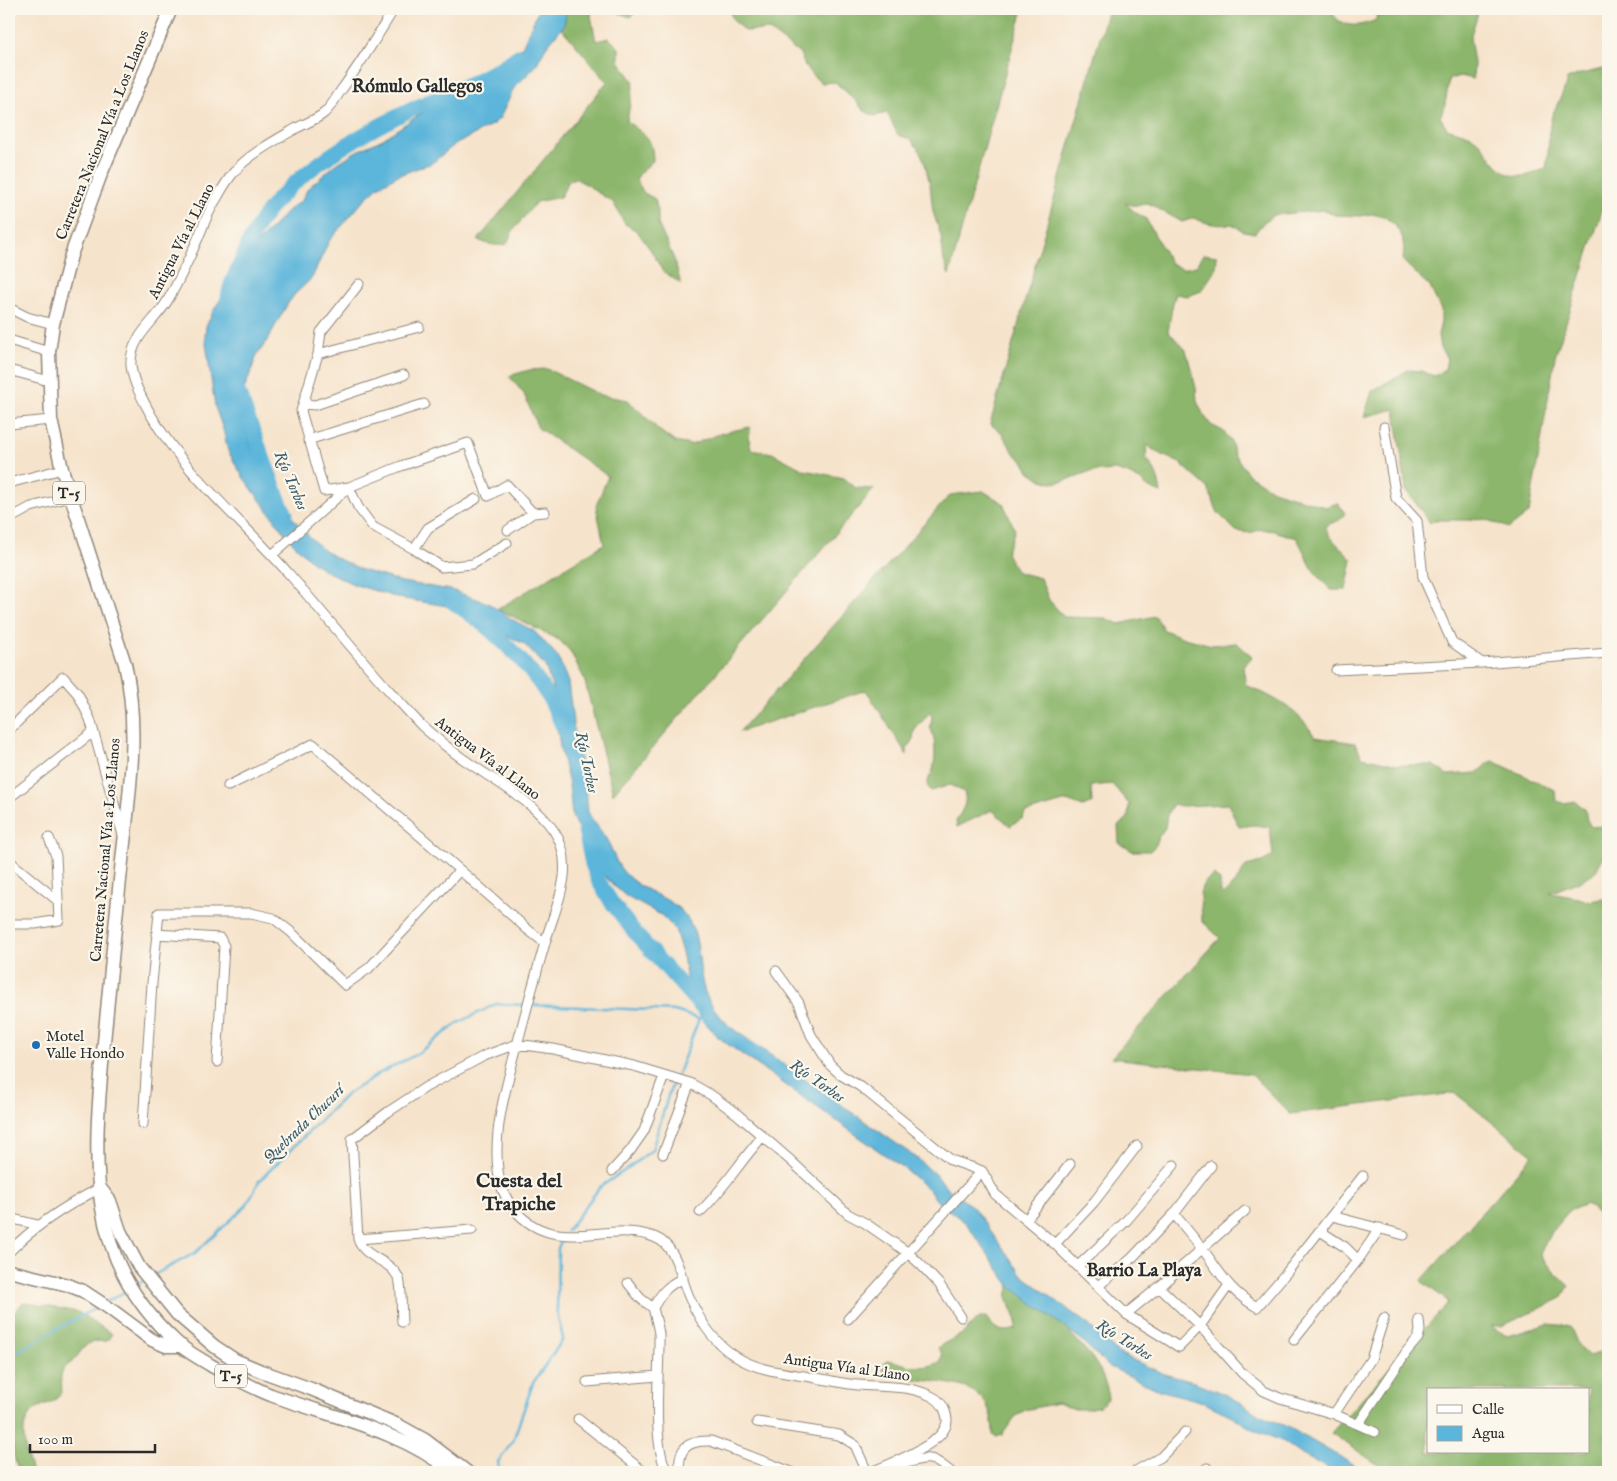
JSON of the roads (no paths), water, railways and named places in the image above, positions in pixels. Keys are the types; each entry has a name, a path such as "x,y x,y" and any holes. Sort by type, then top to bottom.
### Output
{"highway":[{"name":"Carretera Nacional Vía a Los Llanos","path":"171,9 101,174 72,255 53,324 49,352 51,420 62,469 125,664 131,690 133,715 132,778 99,1093 96,1142 100,1202 113,1249 126,1280 139,1301 182,1346 218,1369 270,1394 399,1440 438,1461 452,1472"},
{"name":"Carretera Nacional Vía a Los Llanos","path":"100,1188 110,1201 120,1231 139,1267 177,1314 214,1346 235,1360 398,1425 425,1440 468,1472"},
{"path":"9,1271 68,1285 109,1308 152,1340 166,1346 182,1346"}],"street":[{"name":"Antigua Vía al Llano","path":"394,9 358,66 325,113 293,131 236,169 212,204 189,259 164,306 136,342 131,368 141,397 165,439 194,475 272,555 345,641 421,725 464,760 536,811 554,830 564,852 565,872 558,907 545,943 523,1018 504,1101 498,1140 497,1167 499,1180 503,1191 513,1207 537,1228 559,1234 583,1236 626,1233 649,1235 666,1244 683,1278 690,1298 708,1331 723,1348 750,1365 785,1374 851,1385 909,1390 935,1398 942,1404 947,1421 942,1435 893,1463 869,1472"},
{"path":"359,284 322,332 318,354 301,411 324,492 349,487 401,466 468,443 488,496 507,485 533,513"},
{"path":"9,308 26,317 53,324"},
{"path":"318,354 418,327"},
{"path":"9,340 49,352"},
{"path":"9,370 49,381"},
{"path":"303,404 315,405 404,375"},
{"path":"308,440 424,404"},
{"path":"9,424 51,420"},
{"path":"1384,427 1396,498 1417,521 1423,577 1452,642 1482,664"},
{"path":"9,483 62,469"},
{"path":"272,555 349,487"},
{"path":"349,487 358,507 373,527 414,549 442,567 473,564 507,543"},
{"path":"9,519 31,507 70,497"},
{"path":"414,549 428,528 476,499"},
{"path":"508,530 533,513 545,512"},
{"path":"1336,670 1482,664 1608,653"},
{"path":"9,730 63,676 78,694 90,719 124,841"},
{"path":"9,798 93,732"},
{"path":"228,786 313,744 545,943"},
{"path":"9,924 35,924 59,920 56,856 49,838"},
{"path":"9,859 57,900"},
{"path":"143,1124 159,913 251,913 273,918 291,932 346,985 369,968 460,870"},
{"path":"156,934 220,938 224,946 216,1062"},
{"path":"776,971 798,1003 810,1035 830,1065 841,1075 861,1087 951,1160 982,1171 995,1194 1055,1244 1126,1314 1179,1347 1200,1326 1228,1285"},
{"path":"402,1322 399,1279 392,1269 360,1246 358,1239 352,1139 426,1087 484,1056 517,1044 553,1049 634,1066 690,1083 712,1095 763,1136 848,1214 865,1223 907,1252 940,1284 961,1317"},
{"path":"612,1171 630,1151 644,1131 664,1076"},
{"path":"663,1154 690,1083"},
{"path":"700,1212 711,1201 744,1156 763,1136"},
{"path":"1055,1244 1094,1202 1138,1146"},
{"path":"1026,1220 1070,1164"},
{"path":"1078,1266 1126,1221 1174,1165"},
{"path":"1098,1286 1131,1259 1174,1214 1211,1166"},
{"path":"848,1319 982,1171"},
{"path":"1174,1214 1203,1249 1228,1285 1244,1300 1256,1307 1363,1176"},
{"path":"9,1252 38,1225 75,1201 100,1188"},
{"path":"1126,1314 1245,1211"},
{"path":"1332,1216 1404,1235"},
{"path":"9,1218 38,1225"},
{"path":"1294,1340 1358,1260 1380,1228"},
{"path":"358,1239 472,1230"},
{"path":"1320,1231 1345,1247 1358,1260"},
{"path":"653,1308 670,1284 683,1278"},
{"path":"628,1283 640,1298 653,1308 659,1332 659,1436 667,1472"},
{"path":"1159,1287 1200,1326 1243,1374 1264,1391 1280,1398 1359,1423 1375,1432"},
{"path":"1334,1414 1371,1359 1384,1318"},
{"path":"1359,1423 1418,1338 1420,1331 1419,1320"},
{"path":"587,1382 658,1376"},
{"path":"578,1419 644,1472"},
{"path":"757,1422 839,1434 855,1445 869,1472"},
{"path":"1134,1472 1161,1457 1185,1432"},
{"path":"680,1472 682,1451 697,1441 711,1441 791,1472"},
{"path":"893,1463 901,1465 930,1459 941,1464 951,1472"}],"water":[{"path":"539,9 567,9 564,25 546,47 535,67 514,88 500,118 495,123 453,146 432,163 396,176 378,187 365,199 329,241 312,278 295,294 287,305 257,355 243,393 243,416 244,426 251,447 268,481 301,528 321,548 333,556 359,569 402,582 451,590 488,603 513,620 534,631 558,657 568,682 575,738 584,774 588,812 607,840 617,862 625,873 638,884 670,902 684,913 696,938 705,992 712,1005 729,1026 917,1158 949,1190 973,1207 1022,1275 1090,1326 1118,1353 1164,1374 1218,1391 1240,1402 1259,1415 1290,1428 1366,1472 1335,1472 1302,1455 1284,1442 1252,1429 1232,1416 1211,1406 1197,1400 1159,1390 1108,1366 1079,1338 1011,1287 966,1223 937,1201 928,1189 906,1170 719,1038 701,1018 689,996 683,956 675,929 661,915 627,897 614,886 603,874 590,844 576,825 572,816 569,784 560,748 552,686 545,666 524,644 504,634 481,618 447,606 398,598 353,584 324,570 310,560 289,539 243,477 228,451 215,407 205,336 206,326 216,306 245,265 252,249 288,210 302,200 308,188 335,165 355,152 383,139 434,103 480,82 513,58 522,47"}],"waterway":[{"name":"Río Torbes","path":"228,299 234,278 258,226 278,199 305,174 335,152 384,123 460,88 518,56"},
{"name":"Río Torbes","path":"237,389 286,514"},
{"name":"Río Torbes","path":"452,602 492,632 529,669 548,696 563,727"},
{"name":"Río Torbes","path":"583,820 592,864 599,882 612,903 635,933 702,1008"},
{"name":"Quebrada Chucurí","path":"152,1276 195,1253 246,1206 259,1181 346,1095 380,1073 417,1054 458,1023 496,1004 526,1005"},
{"name":"Quebrada Chucurí","path":"531,1005 675,1011 699,1019 704,1017"},
{"path":"677,1076 699,1019"},
{"path":"567,1231 600,1187 652,1150 674,1081"},
{"path":"499,1472 498,1462 513,1441 533,1383 563,1339 557,1312 558,1248 564,1236"},
{"name":"Quebrada Chucurí","path":"135,1286 145,1280"},
{"name":"Quebrada Chucurí","path":"106,1302 128,1290"},
{"name":"Quebrada Chucurí","path":"9,1356 99,1306"}],"place":[{"name":"Motel Valle Hondo","path":"36,1045"}],"district":[{"name":"Rómulo Gallegos","path":"417,86"},
{"name":"Cuesta del Trapiche","path":"519,1192"},
{"name":"Barrio La Playa","path":"1144,1270"}]}
